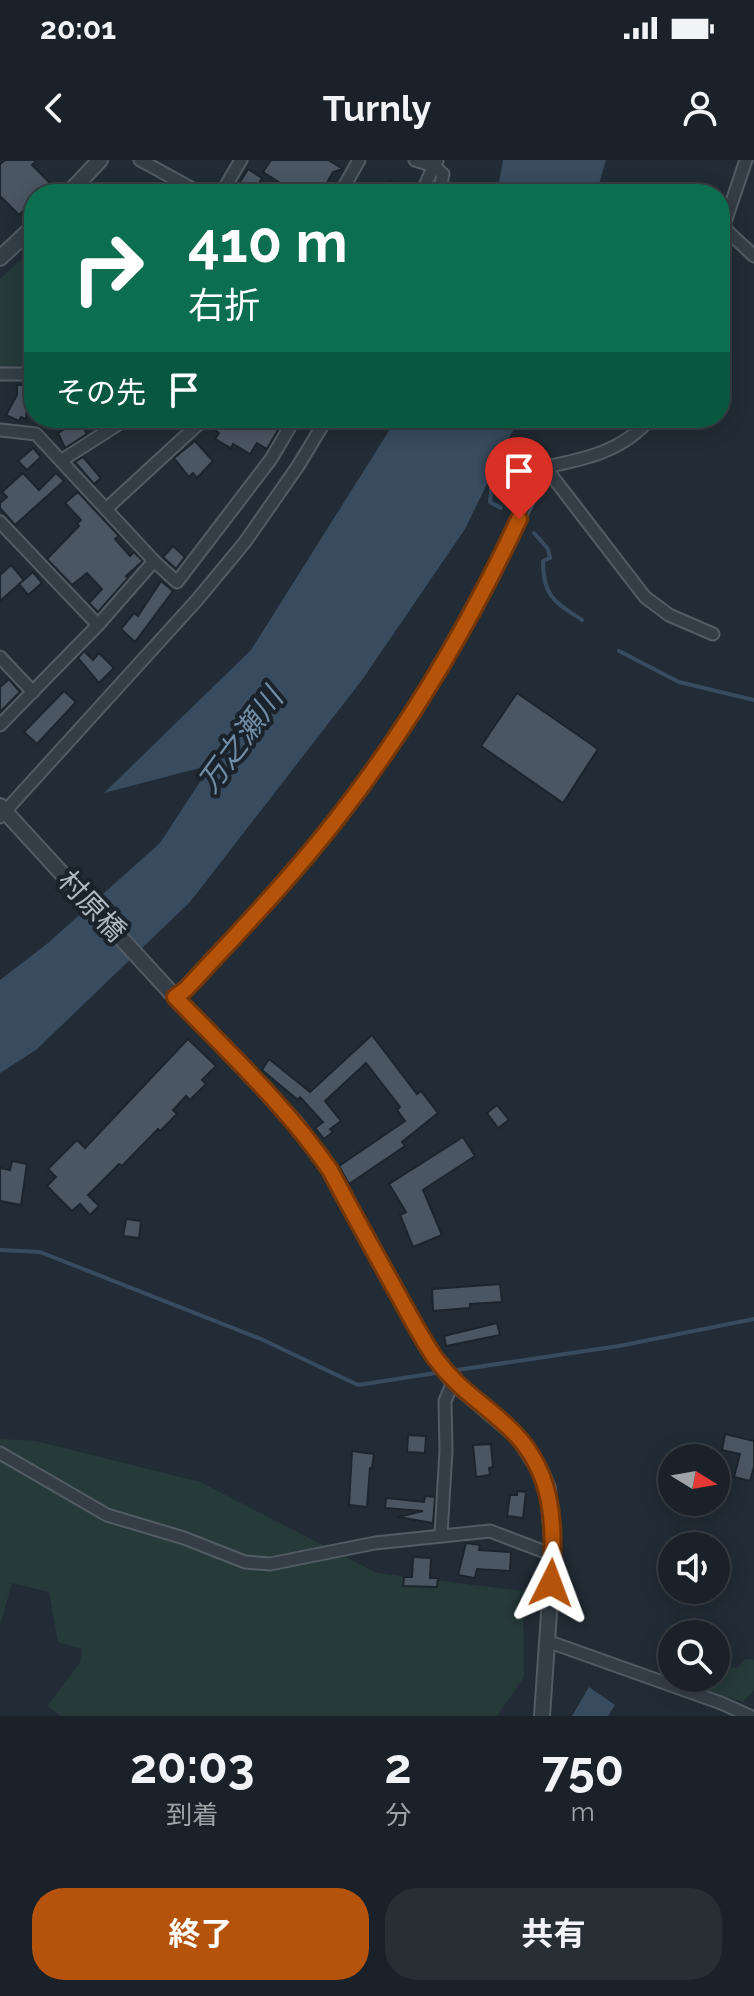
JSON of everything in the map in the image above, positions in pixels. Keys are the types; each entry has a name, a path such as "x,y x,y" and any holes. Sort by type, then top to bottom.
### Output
{"street":[{"path":"77,184 100,160"},
{"path":"140,160 184,184"},
{"path":"227,184 241,160"},
{"path":"346,184 359,160"},
{"path":"415,160 435,163 443,174 441,184"},
{"path":"730,208 746,160"},
{"path":"426,184 435,163"},
{"path":"0,258 24,235"},
{"path":"730,238 754,256"},
{"path":"0,374 24,374"},
{"path":"62,460 112,428"},
{"path":"106,509 194,428"},
{"path":"0,430 36,434 177,582 271,459 289,428"},
{"path":"5,814 245,542 321,428"},
{"path":"545,467 595,457 617,447 641,428"},
{"path":"545,467 645,597 669,615 713,634"},
{"path":"174,995 186,989 264,905 337,819 455,645 545,467"},
{"path":"0,522 98,625"},
{"path":"0,725 98,625 154,561"},
{"path":"0,657 33,692"},
{"name":"村原橋","path":"5,814 295,1122 330,1170 427,1346 453,1382 518,1437 542,1474 548,1488 553,1555 542,1716"},
{"path":"441,1534 446,1451 445,1401 453,1382"},
{"path":"0,1453 107,1515 184,1538 245,1562 270,1564 330,1551 441,1534 490,1531 553,1555"},
{"path":"547,1641 750,1716"}],"green space":[{"path":"24,257 24,367 0,368 0,279"},
{"path":"0,1439 36,1441 200,1482 377,1573 523,1591 524,1677 497,1716 61,1716 47,1706 80,1663 82,1649 58,1642 49,1592 12,1583 0,1625"},
{"path":"745,1659 754,1660 754,1690 743,1702 710,1692 730,1692 730,1667 737,1668"}],"water":[{"path":"503,160 606,160 599,184 499,184"},
{"name":"万之瀬川","path":"391,428 514,428 465,529 362,680 190,902 36,1050 0,1073 0,980 48,943 160,843 211,765 104,793 251,650"},
{"path":"589,1687 615,1705 608,1716 572,1716"}],"building":[{"path":"5,160 37,160 32,165 51,184 24,184 24,210 19,215 0,196 0,164"},
{"path":"271,160 328,160 343,169 333,172 326,184 282,184 263,172"},
{"path":"248,169 262,178 259,184 239,184"},
{"path":"17,385 24,385 24,418 21,417 19,421 6,415 17,395"},
{"path":"66,428 84,428 87,434 65,448 58,433"},
{"path":"279,428 267,449 257,443 250,454 233,444 231,448 215,439 219,433 215,430"},
{"path":"195,441 213,461 197,478 193,473 189,477 174,458"},
{"path":"33,448 41,457 27,470 18,461"},
{"path":"83,457 101,478 94,484 75,462"},
{"path":"23,473 39,490 56,473 64,481 15,525 0,508 0,503 7,497 2,492"},
{"path":"78,492 119,536 115,539 130,556 134,552 143,561 126,576 128,578 98,612 89,603 102,589 87,573 72,585 47,559 79,526 77,524 81,520 65,503"},
{"path":"173,546 185,557 176,569 163,557"},
{"path":"11,565 24,580 0,601 0,575"},
{"path":"33,572 42,583 28,595 19,584"},
{"path":"161,581 173,591 135,642 121,629 134,613 138,616"},
{"path":"84,651 93,660 99,653 114,668 99,683 78,658"},
{"path":"9,679 20,692 0,712 0,687"},
{"path":"64,691 76,702 37,744 24,732"},
{"path":"517,693 598,749 563,803 481,746"},
{"path":"372,1035 417,1094 421,1091 438,1113 402,1142 405,1146 349,1184 339,1166 405,1121 397,1110 400,1107 366,1063 325,1101 341,1121 330,1129 333,1132 324,1139 315,1128 323,1122 300,1097 298,1100 262,1070 269,1059 310,1092"},
{"path":"188,1039 216,1066 202,1080 206,1084 190,1100 186,1096 173,1110 177,1114 88,1195 99,1206 90,1215 80,1204 72,1211 47,1186 56,1177 48,1169 77,1140 85,1148"},
{"path":"497,1105 509,1120 498,1128 487,1113"},
{"path":"463,1137 475,1156 423,1190 442,1235 413,1247 400,1215 406,1212 389,1184"},
{"path":"12,1161 27,1164 21,1205 0,1201 0,1168 10,1170"},
{"path":"126,1219 141,1221 139,1238 123,1236"},
{"path":"500,1284 502,1302 433,1311 432,1289"},
{"path":"497,1323 500,1335 446,1346 444,1336"},
{"path":"725,1434 754,1441 754,1467 750,1481 734,1477 740,1454 730,1452 730,1444 723,1444"},
{"path":"408,1435 426,1436 425,1453 407,1452"},
{"path":"491,1444 493,1467 489,1468 490,1475 476,1477 473,1445"},
{"path":"352,1451 374,1454 367,1507 349,1505"},
{"path":"517,1491 526,1492 523,1518 507,1516 510,1495 517,1495"},
{"path":"425,1496 435,1497 433,1523 398,1517 423,1511 385,1508 386,1498 424,1502"},
{"path":"466,1543 480,1545 479,1550 511,1552 510,1571 477,1569 475,1578 458,1575"},
{"path":"413,1557 431,1558 430,1578 438,1578 437,1587 403,1586 404,1577 412,1577"}],"waterway":[{"path":"493,468 490,502 501,508"},
{"path":"534,533 548,549 550,558 543,561 548,591 558,603 582,620"},
{"path":"619,651 679,682 754,700"},
{"path":"0,1250 40,1252 261,1339 358,1385 442,1372"},
{"path":"450,1371 619,1346 754,1319"}],"route":[{"path":"519,519 455,645 337,819 264,905 175,997 295,1122 314,1146 437,1361 453,1382 506,1425 527,1449 548,1488 552,1517 551,1583"}]}
